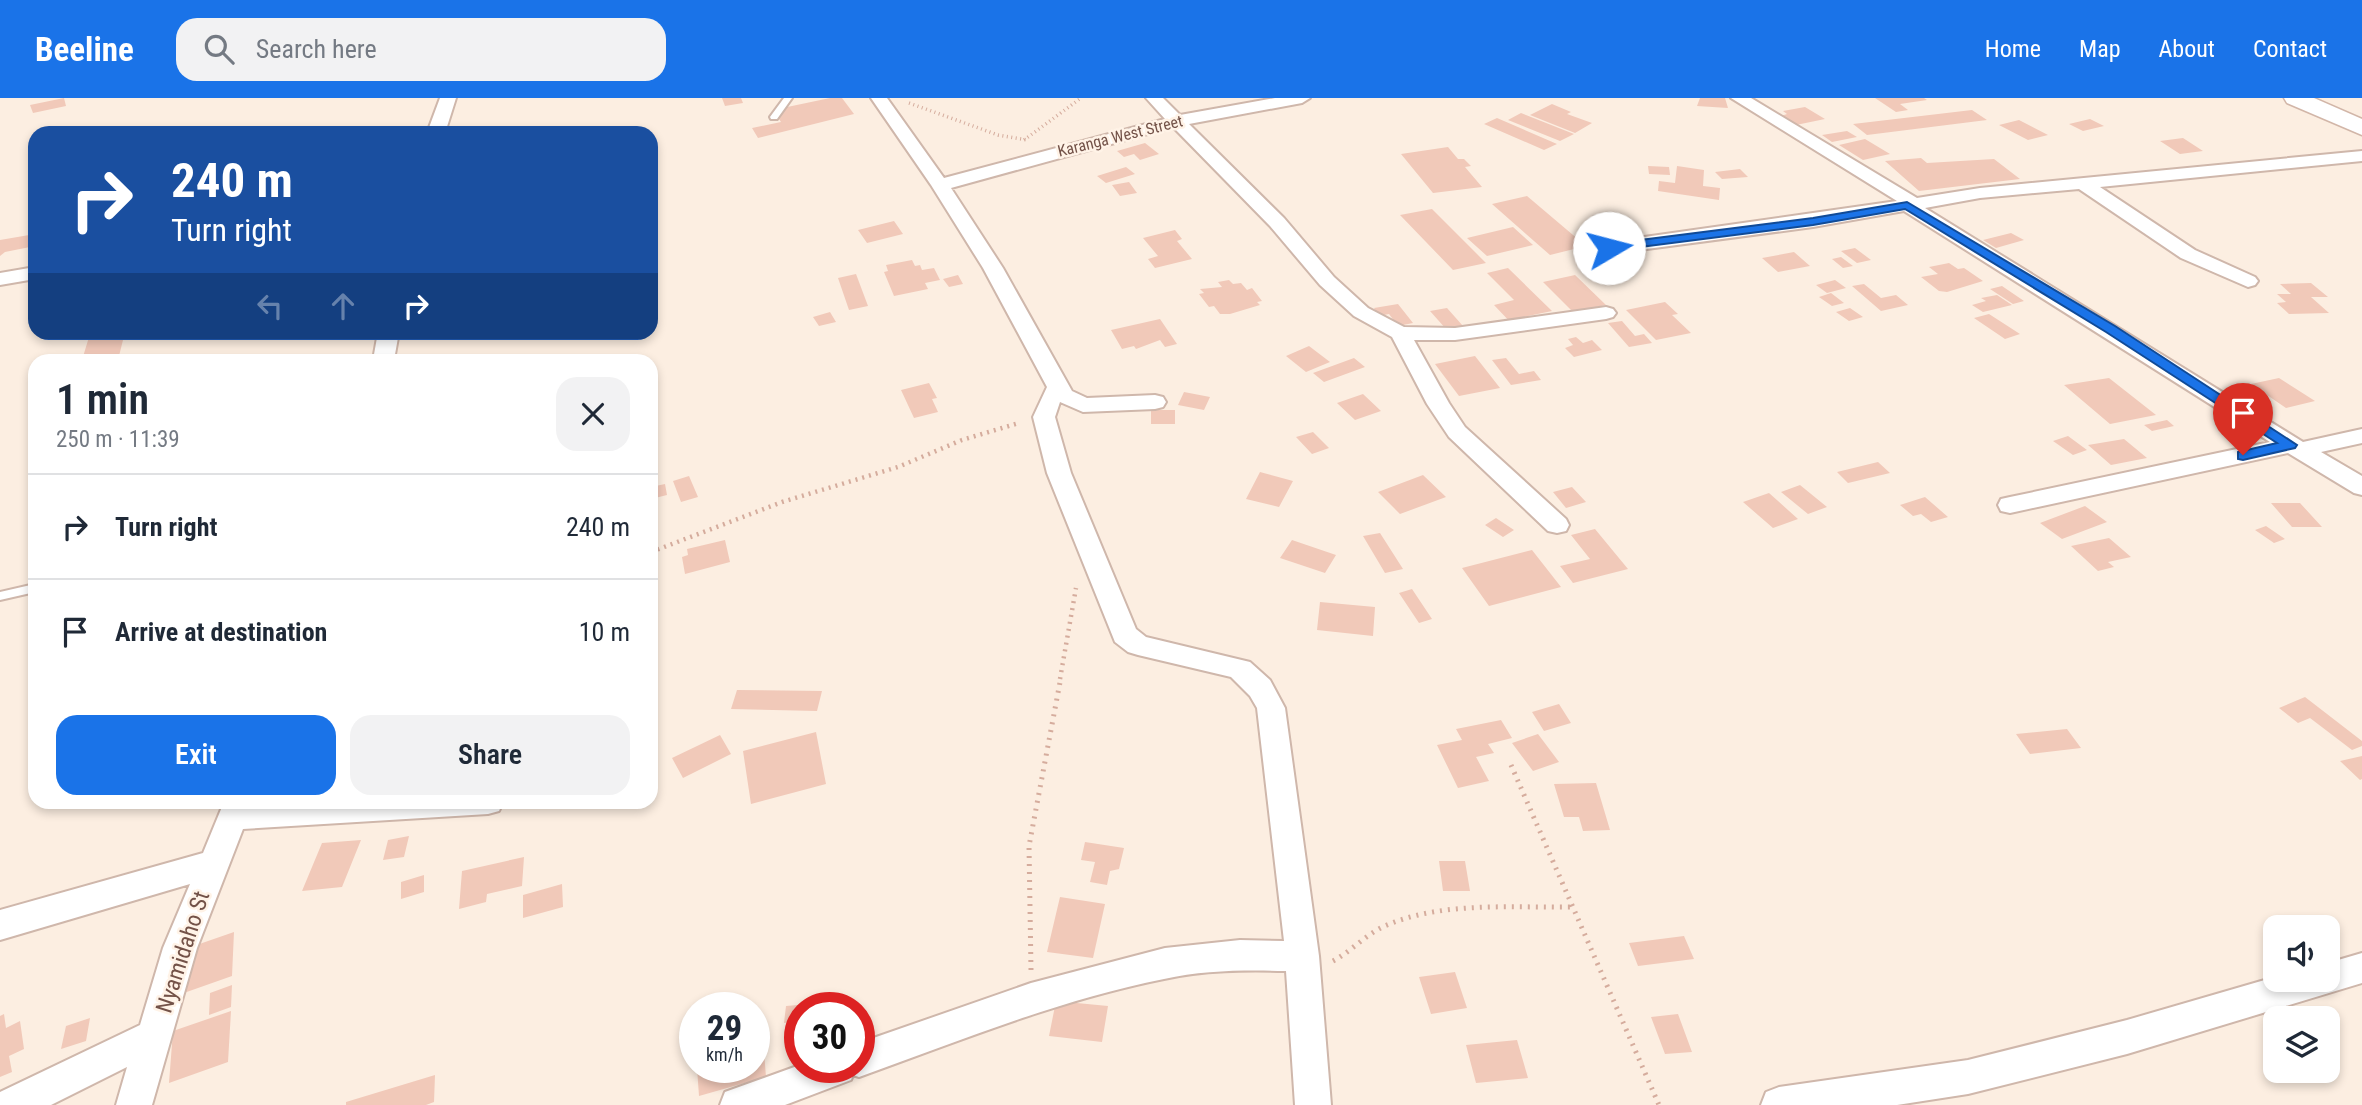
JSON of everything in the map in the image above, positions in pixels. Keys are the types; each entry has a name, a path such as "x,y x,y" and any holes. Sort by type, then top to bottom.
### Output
{"street":[{"path":"438,126 448,98"},
{"path":"879,98 940,185 999,279 1063,395 1083,405 1155,402"},
{"path":"1154,98 1277,222 1327,281 1361,312 1400,333 1455,334 1606,313"},
{"name":"Karanga West Street","path":"940,185 1175,121 1303,98"},
{"path":"1739,98 2362,487"},
{"path":"2294,98 2362,131"},
{"path":"1609,248 1813,221 1980,193 2085,185 2362,156"},
{"path":"2085,185 2188,254 2248,281"},
{"path":"0,279 28,274"},
{"path":"1400,333 1438,404 1457,432 1557,525"},
{"path":"1058,387 1044,417 1059,473 1125,635 1138,645 1240,669 1260,688 1271,708 1303,965 1312,1105"},
{"path":"2010,505 2294,447 2362,436"},
{"name":"Nyamidaho St","path":"134,1105 180,948 236,809"},
{"path":"0,925 214,863"},
{"path":"875,1054 1031,999 1164,963 1240,955 1303,965"},
{"path":"2340,974 2362,968"},
{"path":"1779,1105 1968,1077 2127,1037 2279,992"},
{"path":"13,1105 156,1035"},
{"path":"738,1105 797,1083"}],"lane":[{"path":"774,117 788,98"},
{"path":"0,596 28,590"}],"path":[{"path":"903,101 998,135 1080,146"},
{"path":"658,549 782,502 898,467 961,440 1044,417"},
{"path":"1031,999 1029,846 1072,601 1089,542"},
{"path":"1511,765 1659,1105"},
{"path":"1303,965 1344,956 1369,934 1389,924 1421,915 1574,907"}],"building":[{"path":"64,98 66,106 33,113 30,105"},
{"path":"722,98 741,98 743,103 725,106"},
{"path":"842,98 854,114 758,138 752,128 781,122 773,110"},
{"path":"1700,98 1725,98 1728,108 1697,106"},
{"path":"1875,98 1927,100 1900,104 1908,110 1896,112"},
{"path":"1552,104 1571,112 1567,114 1592,123 1575,133 1530,115"},
{"path":"1805,107 1825,119 1796,125 1781,116 1787,114 1783,111"},
{"path":"1972,110 1987,120 1867,135 1853,124"},
{"path":"1521,113 1574,134 1560,141 1508,120"},
{"path":"1497,118 1557,144 1544,150 1484,124"},
{"path":"2090,119 2104,126 2083,131 2069,124"},
{"path":"2019,120 2048,135 2028,140 1999,125"},
{"path":"1847,131 1857,137 1832,142 1822,135"},
{"path":"2183,138 2203,151 2180,154 2160,141"},
{"path":"1865,139 1890,154 1863,160 1839,145"},
{"path":"1145,143 1159,154 1140,160 1134,154 1124,157 1117,151"},
{"path":"1448,147 1458,159 1464,159 1471,166 1465,167 1482,187 1433,193 1401,154"},
{"path":"1921,158 1927,163 1994,159 2020,179 1919,191 1885,161"},
{"path":"1648,166 1669,167 1670,175 1649,174"},
{"path":"1677,166 1704,170 1703,186 1720,188 1719,200 1658,191 1659,181 1675,183"},
{"path":"1126,167 1135,174 1106,183 1097,176"},
{"path":"1740,169 1748,177 1722,179 1715,172"},
{"path":"1129,182 1137,193 1120,196 1112,185"},
{"path":"1527,196 1586,246 1550,255 1492,204"},
{"path":"1432,209 1486,263 1453,270 1400,215"},
{"path":"894,221 903,234 867,243 858,230"},
{"path":"1513,227 1533,245 1487,256 1467,238"},
{"path":"1175,230 1182,239 1177,241 1192,259 1155,268 1148,259 1158,256 1143,238"},
{"path":"2011,233 2024,240 1996,248 1983,240"},
{"path":"28,235 28,247 5,252 0,256 0,240"},
{"path":"1855,248 1871,260 1857,263 1841,251"},
{"path":"1794,252 1810,266 1778,272 1762,258"},
{"path":"1841,257 1853,266 1843,268 1832,259"},
{"path":"912,260 915,266 920,265 922,270 934,268 940,280 925,283 928,289 894,296 884,272 888,271 886,265"},
{"path":"1949,263 1958,269 1964,268 1983,281 1947,292 1939,291 1921,277 1938,274 1929,267"},
{"path":"1508,268 1552,311 1528,316 1533,321 1514,326 1494,305 1514,300 1487,273"},
{"path":"856,274 868,306 849,310 838,278"},
{"path":"958,275 963,284 949,287 943,279"},
{"path":"1575,275 1606,305 1573,312 1543,282"},
{"path":"1229,280 1233,284 1241,283 1247,290 1252,288 1262,301 1257,302 1260,305 1230,314 1220,314 1214,306 1209,307 1199,294 1204,293 1200,289 1222,287 1218,282"},
{"path":"1835,280 1846,288 1827,293 1816,285"},
{"path":"2311,283 2328,297 2311,297 2329,313 2289,314 2277,303 2286,302 2277,294 2291,294 2280,284"},
{"path":"1864,284 1881,298 1896,295 1908,305 1881,311 1852,286"},
{"path":"2002,286 2024,301 2013,304 1990,289"},
{"path":"1831,293 1844,303 1832,306 1819,297"},
{"path":"1997,295 2012,305 1983,312 1972,305 1986,301 1981,298"},
{"path":"1665,302 1678,314 1672,315 1691,333 1656,340 1626,310"},
{"path":"1398,304 1413,323 1398,326 1389,314 1379,316 1374,308"},
{"path":"1447,308 1463,326 1446,329 1430,311"},
{"path":"1850,308 1863,317 1849,321 1836,312"},
{"path":"830,312 836,322 819,326 813,317"},
{"path":"1989,314 2020,334 2005,339 1974,318"},
{"path":"1160,319 1177,344 1165,347 1160,340 1136,349 1134,346 1122,349 1111,330"},
{"path":"1622,321 1635,336 1644,334 1652,343 1629,347 1608,323"},
{"path":"1576,337 1583,343 1592,340 1602,350 1574,357 1565,348 1573,345 1568,339"},
{"path":"88,340 123,340 120,354 84,354"},
{"path":"1309,346 1330,362 1306,372 1286,356"},
{"path":"1475,356 1500,388 1459,396 1435,364"},
{"path":"1354,358 1365,367 1324,382 1313,373"},
{"path":"1506,358 1519,374 1534,371 1541,380 1511,385 1492,360"},
{"path":"2109,378 2156,415 2110,424 2064,385"},
{"path":"2279,378 2315,401 2286,408 2251,384"},
{"path":"929,383 937,398 932,399 938,412 914,418 901,390"},
{"path":"1184,392 1210,397 1204,410 1178,405"},
{"path":"1363,394 1381,411 1355,420 1337,403"},
{"path":"1151,410 1175,410 1175,424 1151,424"},
{"path":"2167,420 2174,426 2152,431 2144,425"},
{"path":"1313,432 1329,448 1312,454 1296,437"},
{"path":"2068,436 2087,450 2073,455 2053,441"},
{"path":"2124,439 2147,458 2111,465 2088,445"},
{"path":"1878,462 1890,473 1848,483 1837,472"},
{"path":"1260,472 1293,481 1279,507 1246,499"},
{"path":"1423,475 1446,497 1400,514 1378,492"},
{"path":"689,476 698,497 681,502 673,481"},
{"path":"665,484 667,495 658,497 658,486"},
{"path":"1800,485 1827,507 1808,514 1781,492"},
{"path":"1572,487 1586,502 1566,508 1553,492"},
{"path":"1769,493 1798,519 1773,528 1743,502"},
{"path":"1925,497 1948,517 1931,522 1921,514 1913,516 1900,505"},
{"path":"2271,503 2300,503 2322,527 2292,527"},
{"path":"2085,506 2107,522 2062,539 2040,523"},
{"path":"1496,518 1514,530 1503,537 1485,525"},
{"path":"2266,526 2285,539 2274,543 2255,530"},
{"path":"1595,529 1628,569 1573,583 1560,566 1590,559 1571,535"},
{"path":"1380,533 1403,569 1385,573 1363,536"},
{"path":"2109,538 2131,557 2108,562 2114,567 2098,571 2071,546"},
{"path":"725,540 730,562 685,574 682,557 688,555 687,549"},
{"path":"1292,540 1336,555 1325,573 1280,558"},
{"path":"1532,550 1561,587 1489,606 1462,568"},
{"path":"1412,589 1432,619 1419,623 1399,593"},
{"path":"1320,602 1375,607 1373,636 1317,630"},
{"path":"737,690 822,691 817,711 731,709"},
{"path":"2305,697 2362,741 2362,746 2352,750 2310,718 2298,723 2279,708"},
{"path":"1559,704 1571,723 1544,731 1532,712"},
{"path":"1501,720 1512,738 1488,744 1494,753 1476,757 1489,781 1458,788 1437,745 1462,740 1456,729"},
{"path":"2067,729 2081,748 2030,754 2016,734"},
{"path":"816,732 826,784 751,804 743,751"},
{"path":"1538,734 1559,762 1533,771 1512,743"},
{"path":"720,735 731,754 683,778 672,758"},
{"path":"2362,756 2362,779 2360,780 2340,761"},
{"path":"1596,783 1610,830 1583,831 1579,817 1564,817 1554,784"},
{"path":"409,836 404,857 383,860 388,840"},
{"path":"361,840 342,887 302,891 322,843"},
{"path":"1085,842 1124,848 1119,869 1110,871 1107,885 1090,882 1095,862 1081,860"},
{"path":"524,857 522,886 487,894 486,902 459,909 462,871"},
{"path":"1439,861 1465,861 1470,891 1443,891"},
{"path":"424,875 424,892 401,899 401,882"},
{"path":"562,884 563,907 523,918 523,895"},
{"path":"1060,897 1105,904 1093,958 1047,952"},
{"path":"234,932 232,976 181,994 185,949"},
{"path":"1684,936 1694,959 1638,966 1629,943"},
{"path":"1455,972 1467,1008 1431,1014 1419,977"},
{"path":"232,985 231,1007 209,1015 210,993"},
{"path":"1056,1001 1108,1006 1102,1042 1049,1036"},
{"path":"231,1011 228,1062 169,1083 173,1031"},
{"path":"4,1014 6,1028 20,1021 24,1049 9,1056 12,1072 0,1077 0,1016"},
{"path":"1678,1014 1692,1052 1665,1054 1651,1017"},
{"path":"90,1018 86,1041 61,1049 66,1026"},
{"path":"1517,1040 1528,1078 1476,1083 1466,1045"},
{"path":"435,1075 434,1102 426,1105 346,1105 346,1102"},
{"path":"698,1083 745,1083 699,1096"}],"route":[{"path":"1609,248 1709,233 1758,229 1907,205 2111,329 2290,445 2243,455"}]}
